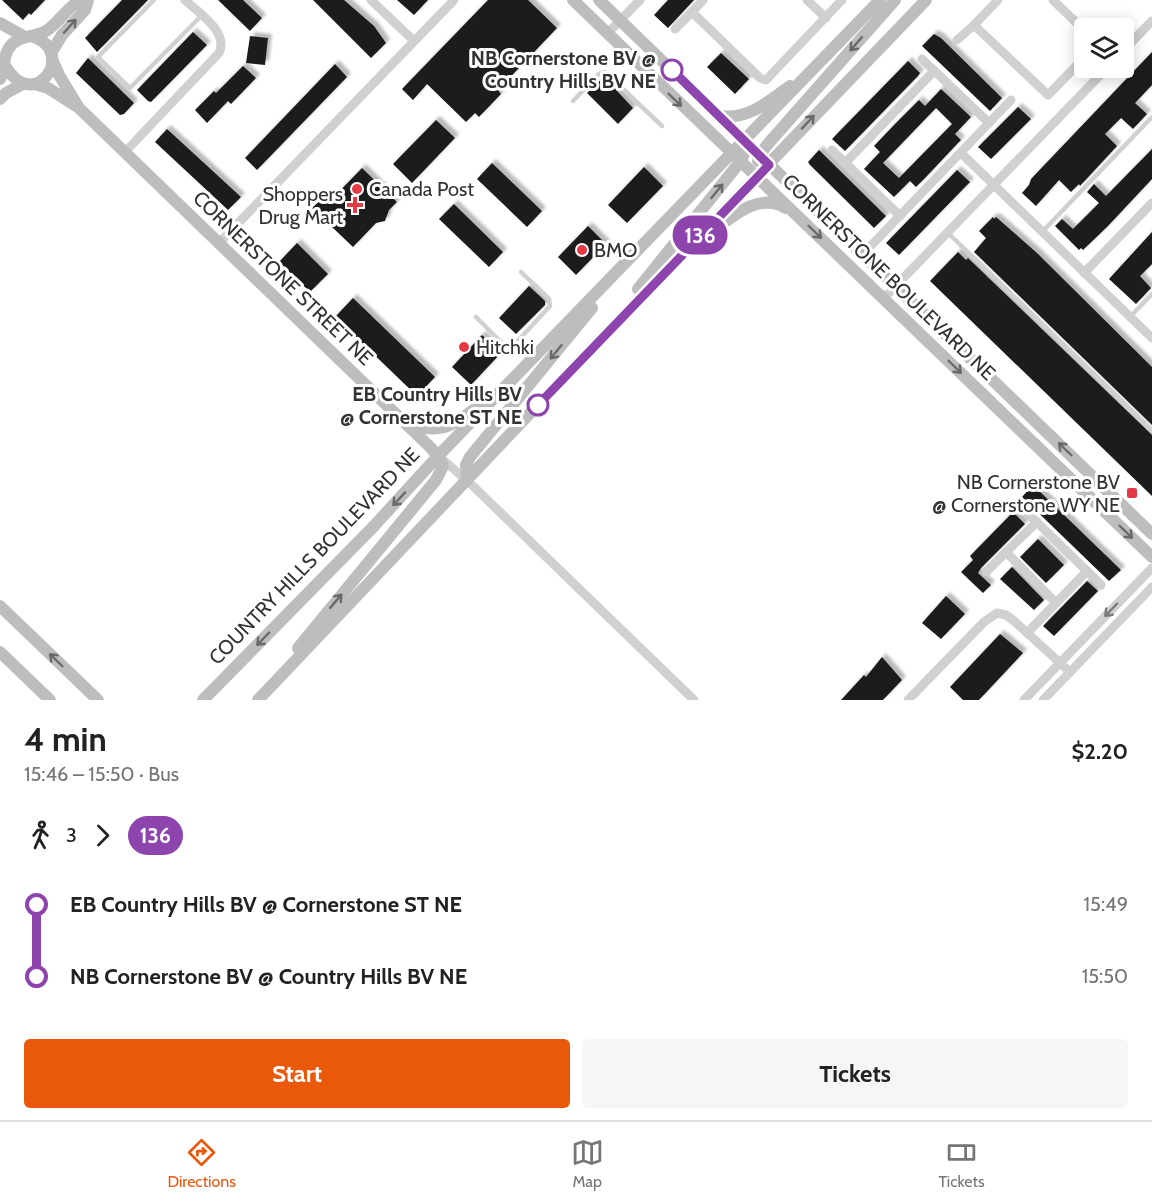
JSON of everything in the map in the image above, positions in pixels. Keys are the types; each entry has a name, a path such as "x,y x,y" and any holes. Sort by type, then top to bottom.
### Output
{"main road":[{"path":"0,79 12,44 48,30 81,0"},
{"path":"0,99 6,93 47,76 52,66 52,56 62,35 85,10 88,0"},
{"name":"CORNERSTONE BOULEVARD NE","path":"573,0 1152,557"},
{"name":"CORNERSTONE BOULEVARD NE","path":"599,0 1152,534"},
{"path":"589,351 736,158 746,150 744,141 880,0"},
{"path":"260,698 757,177 767,145 895,0"},
{"path":"866,61 917,0"},
{"path":"764,160 926,0"},
{"path":"0,23 44,42 52,56"},
{"path":"0,42 15,80 29,84"},
{"name":"CORNERSTONE STREET NE","path":"52,56 59,75 79,108"},
{"path":"720,117 733,118 750,113 815,68"},
{"name":"CORNERSTONE STREET NE","path":"29,84 48,88 79,108 438,456"},
{"name":"COUNTRY HILLS BOULEVARD NE","path":"202,700 374,526 438,456 616,273 736,158"},
{"path":"684,252 740,212 759,203 771,202 795,214"},
{"path":"467,480 466,465 470,458 596,303 616,273"},
{"path":"406,425 427,429 447,428 491,398 513,379"},
{"path":"260,698 308,634 436,480 443,466 438,456"},
{"path":"0,606 98,700"},
{"path":"0,652 50,700"}],"street":[{"path":"125,152 219,53 222,47 220,35 185,0"},
{"path":"371,0 414,41"},
{"path":"219,243 454,0"},
{"path":"607,34 639,0"},
{"path":"675,29 703,0"},
{"path":"807,0 826,18"},
{"path":"692,12 760,78 766,80 842,0"},
{"path":"957,40 998,0"},
{"path":"1053,0 1074,20"},
{"path":"974,25 1048,95 1074,68"},
{"path":"1134,42 1150,28"},
{"path":"922,59 989,123"},
{"path":"845,163 934,71"},
{"path":"884,298 1097,78"},
{"path":"863,254 1011,100"},
{"path":"832,150 900,216"},
{"path":"961,153 1152,338"},
{"path":"1084,273 1152,203"},
{"name":"CORNERSTONE STREET NE","path":"438,456 467,480 694,700"},
{"path":"1019,505 1101,585"},
{"path":"986,572 1036,522"},
{"path":"1006,552 1056,603"},
{"path":"1024,700 1152,568"},
{"path":"1027,633 1087,571"},
{"path":"1043,700 1152,587"},
{"path":"909,700 991,616 997,613 1006,615 1070,672"}],"lane":[{"path":"154,0 98,57 130,88 201,16"},
{"path":"573,101 599,74 605,72 663,126"},
{"path":"1042,232 1152,117"},
{"path":"947,232 1152,431"},
{"path":"476,317 504,345 515,344 550,306 549,299 521,272"},
{"path":"1130,317 1152,294"}],"building":[{"path":"2,0 45,0 23,20"},
{"path":"122,0 148,0 97,52 85,38"},
{"path":"218,0 243,0 262,18 250,31"},
{"path":"313,0 344,0 374,26 386,43 371,58"},
{"path":"397,0 428,0 414,15"},
{"path":"488,0 528,0 557,28 498,90 501,94 479,117 475,113 466,122 427,84 413,100 402,89"},
{"path":"668,0 694,0 668,28 654,15"},
{"path":"193,32 207,45 151,102 148,101 137,90"},
{"path":"934,34 941,38 1002,98 990,111 922,46"},
{"path":"250,36 268,38 265,65 246,63"},
{"path":"1152,52 1152,85 1135,103 1147,114 1133,129 1121,118 1105,134 1117,146 1080,186 1079,184 1071,192 1059,180 1036,206 1022,193 1031,179 1127,78 1134,78 1134,71"},
{"path":"721,53 749,79 735,94 707,67"},
{"path":"88,58 134,103 124,114 120,115 76,73"},
{"path":"908,61 920,73 918,76 845,151 832,139"},
{"path":"335,64 347,77 257,170 245,158"},
{"path":"243,66 256,78 231,104 228,101 207,123 195,110"},
{"path":"604,77 633,108 618,124 587,93"},
{"path":"941,89 971,117 955,134 961,140 926,177 916,187 910,181 894,197 864,169 880,152 874,146 894,125 919,100 925,106","holes":["936,108 952,124 899,178 883,163"]},
{"path":"1018,107 1031,119 991,159 978,147"},
{"path":"436,120 455,138 412,183 393,164"},
{"path":"167,129 241,197 228,210 155,142"},
{"path":"1152,149 1152,179 1107,227 1083,250 1081,248 1079,250 1055,226 1062,219 1073,229 1099,203 1087,192 1094,184 1106,196"},
{"path":"819,150 886,216 874,228 810,165 808,162"},
{"path":"492,163 542,211 527,227 477,179"},
{"path":"644,167 663,186 627,223 608,205"},
{"name":"Shoppers Drug Mart","path":"362,168 397,202 389,210 385,221 376,223 353,247 312,208 325,196 330,201"},
{"path":"957,170 970,182 899,255 886,243"},
{"path":"454,204 503,252 489,267 439,219"},
{"path":"993,217 994,219 996,217 1037,253 1152,367 1152,425 974,252 986,238 979,231"},
{"name":"BMO","path":"588,226 606,244 576,275 558,257"},
{"path":"1152,232 1152,264 1140,276 1151,288 1136,304 1109,279"},
{"path":"297,243 328,274 310,292 279,262"},
{"path":"958,252 966,260 968,258 1152,435 1152,496 930,281"},
{"path":"529,286 545,301 545,305 516,334 499,318"},
{"path":"353,298 435,377 417,396 335,317"},
{"path":"482,335 501,353 471,385 452,367"},
{"path":"1033,485 1121,570 1109,581 1022,497"},
{"path":"1013,512 1025,524 981,568 978,573 991,585 983,593 961,572 973,560 970,556"},
{"path":"1038,539 1064,565 1046,583 1020,557"},
{"path":"1012,567 1044,600 1034,610 1000,579"},
{"path":"1087,581 1098,591 1054,636 1043,626"},
{"path":"946,596 965,614 941,639 922,623"},
{"path":"1000,634 1023,653 979,700 963,700 950,687"},
{"path":"882,657 902,680 883,700 841,700 864,675 866,677"}],"bus line":[{"name":"136","path":"538,405 769,165 672,70"}],"place":[{"name":"NB Cornerstone BV @ Country Hills BV NE","path":"672,70"},
{"name":"Canada Post","path":"357,189"},
{"name":"Shoppers Drug Mart","path":"355,205"},
{"name":"BMO","path":"582,250"},
{"name":"Hitchki","path":"464,347"},
{"name":"EB Country Hills BV @ Cornerstone ST NE","path":"538,405"},
{"name":"NB Cornerstone BV @ Cornerstone WY NE","path":"1132,493"}]}
